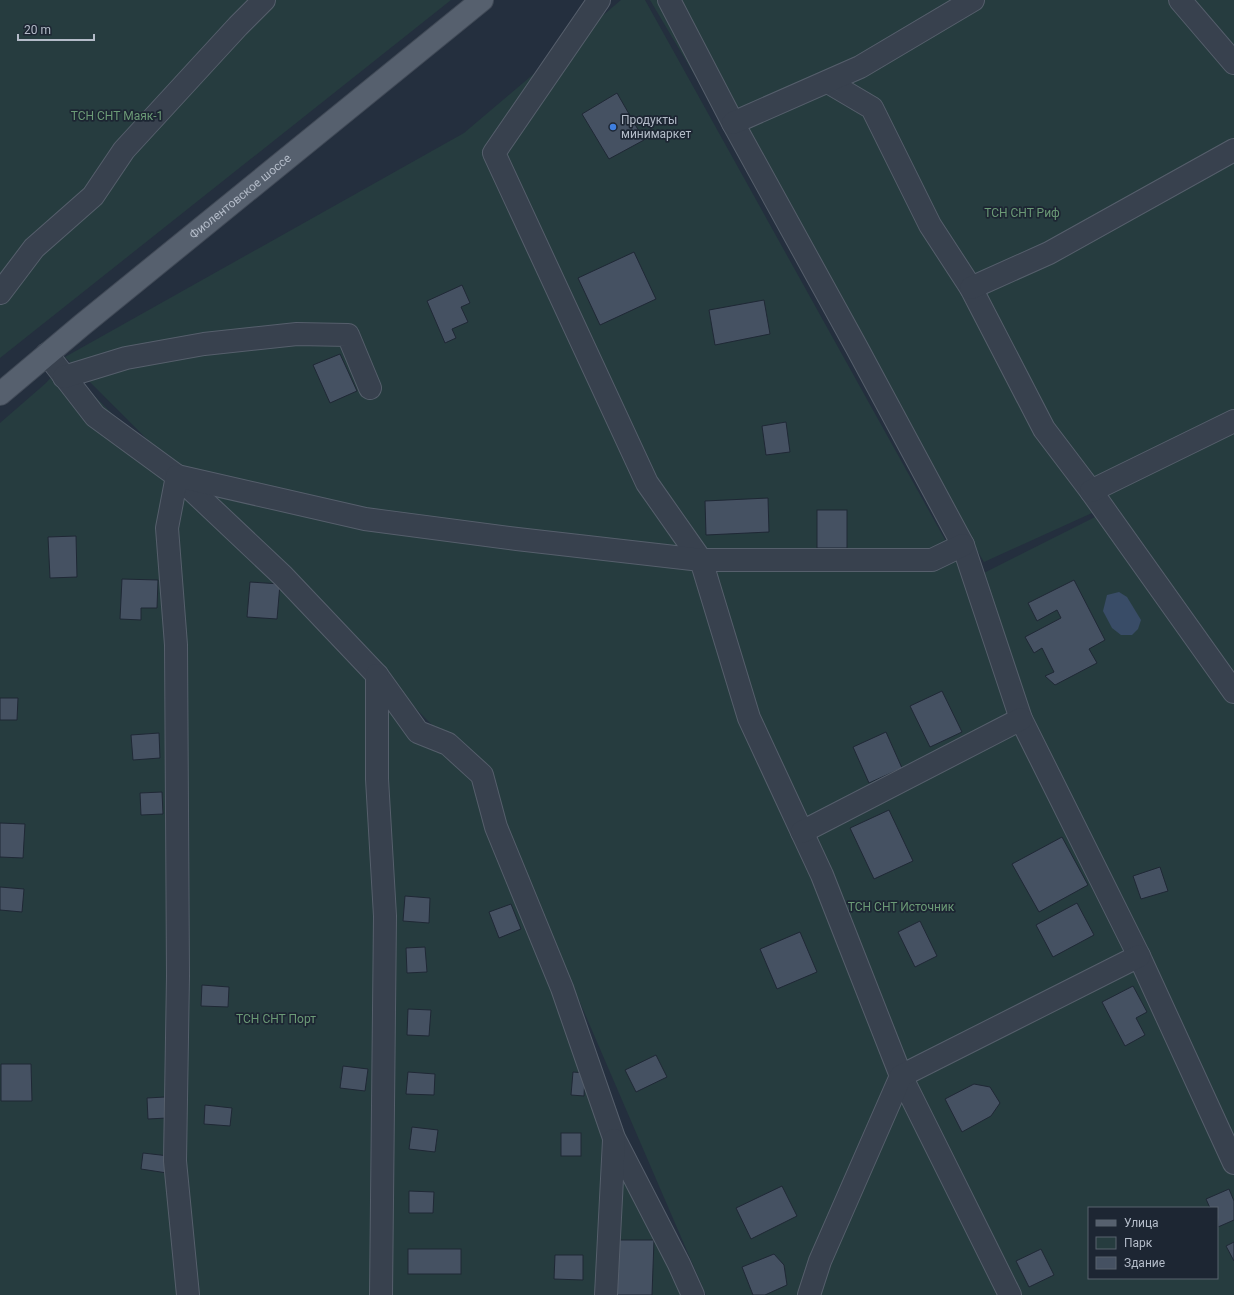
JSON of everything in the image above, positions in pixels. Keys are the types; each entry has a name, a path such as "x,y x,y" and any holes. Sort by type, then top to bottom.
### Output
{"main road":[{"name":"Фиолентовское шоссе","path":"3,385 47,354 482,0"}],"lane":[{"path":"0,293 34,248 93,196 124,150 238,26 264,0"},
{"path":"599,0 494,153 647,482 701,560 749,718 822,875 900,1076 1010,1295"},
{"path":"670,0 733,123 963,545 1021,719 1139,956 1233,1156"},
{"path":"733,123 860,67 973,0"},
{"path":"1180,0 1234,63"},
{"path":"828,82 872,108 930,225 971,288 1044,429 1091,491 1234,692"},
{"path":"971,288 1049,253 1234,150"},
{"path":"64,377 126,358 204,344 297,334 348,335 370,388"},
{"path":"47,354 95,416 177,476 282,576 377,675 418,732 448,744 482,775 496,828 562,988 614,1138 679,1264 693,1295"},
{"path":"1091,491 1234,421"},
{"path":"177,476 365,519 517,539 701,560 932,560 963,545"},
{"path":"177,476 167,528 176,645 178,976 175,1161 188,1295"},
{"path":"377,675 377,779 385,916 381,1295"},
{"path":"802,832 1021,719"},
{"path":"809,1295 820,1261 900,1076 1139,956"},
{"path":"606,1295 614,1138"}],"green space":[{"name":"ТСН СНТ Маяк-1","path":"0,0 451,0 0,358"},
{"name":"ТСН СНТ Источник","path":"621,0 645,0 968,581 1105,512 1234,692 1234,1295 706,1295 482,775 65,357 464,133"},
{"name":"ТСН СНТ Риф","path":"650,0 1234,0 1234,678 1114,503 984,562"},
{"name":"ТСН СНТ Порт","path":"63,364 470,776 622,1126 692,1295 0,1295 0,423 46,383"}],"water":[{"path":"1119,592 1127,597 1141,620 1138,629 1132,635 1121,635 1112,628 1103,611 1107,595"}],"building":[{"name":"Продукты минимаркет","path":"617,93 644,140 609,159 582,114"},
{"path":"634,252 656,299 600,325 578,278"},
{"path":"462,285 470,303 461,307 468,322 452,329 456,338 445,343 427,301"},
{"path":"764,300 770,334 715,345 709,310"},
{"path":"340,354 357,391 330,403 313,365"},
{"path":"786,422 790,452 766,455 762,426"},
{"path":"768,498 769,532 706,535 705,501"},
{"path":"817,510 847,510 847,548 817,548"},
{"path":"76,536 77,577 50,578 48,537"},
{"path":"122,579 158,580 157,608 141,608 141,620 120,619"},
{"path":"1074,580 1105,640 1089,649 1097,663 1055,685 1045,676 1054,672 1042,648 1034,653 1025,637 1061,618 1057,610 1037,621 1028,603"},
{"path":"250,582 280,584 277,619 247,617"},
{"path":"942,691 962,732 930,747 910,706"},
{"path":"0,698 18,698 17,720 0,720"},
{"path":"886,732 902,768 869,783 853,747"},
{"path":"159,733 160,758 133,760 131,735"},
{"path":"162,792 163,814 141,815 140,793"},
{"path":"889,810 913,861 874,879 850,828"},
{"path":"0,823 25,824 23,858 0,857"},
{"path":"1062,837 1088,885 1039,912 1012,864"},
{"path":"1160,867 1168,891 1141,899 1133,876"},
{"path":"0,887 24,889 22,912 0,910"},
{"path":"405,896 430,898 429,923 403,921"},
{"path":"1077,903 1094,935 1053,957 1036,925"},
{"path":"511,904 521,929 499,938 489,912"},
{"path":"920,921 937,956 915,967 898,932"},
{"path":"800,932 817,972 777,989 760,949"},
{"path":"425,947 427,972 407,973 406,948"},
{"path":"202,985 229,987 228,1007 201,1006"},
{"path":"1133,986 1147,1012 1136,1018 1145,1035 1125,1046 1102,1002"},
{"path":"408,1009 431,1010 429,1036 407,1035"},
{"path":"656,1055 667,1077 636,1092 625,1070"},
{"path":"1,1064 31,1064 32,1101 1,1101"},
{"path":"343,1066 368,1069 365,1091 340,1088"},
{"path":"408,1072 435,1074 434,1095 406,1094"},
{"path":"573,1072 585,1073 584,1096 571,1095"},
{"path":"974,1084 990,1087 1000,1103 991,1116 962,1132 945,1099"},
{"path":"165,1097 167,1118 148,1119 147,1098"},
{"path":"205,1105 232,1108 230,1126 204,1124"},
{"path":"412,1127 438,1130 435,1152 409,1149"},
{"path":"561,1133 581,1133 581,1156 561,1156"},
{"path":"143,1153 169,1156 167,1173 141,1169"},
{"path":"782,1186 797,1216 751,1239 736,1208"},
{"path":"1229,1189 1234,1201 1234,1220 1218,1227 1218,1207 1210,1207 1206,1199"},
{"path":"409,1191 434,1192 433,1213 409,1213"},
{"path":"614,1240 654,1240 652,1295 613,1295"},
{"path":"1234,1242 1234,1261 1226,1246"},
{"path":"408,1249 461,1249 461,1274 408,1274"},
{"path":"1041,1249 1054,1275 1029,1287 1016,1261"},
{"path":"774,1254 784,1265 787,1285 765,1295 753,1295 742,1267"},
{"path":"555,1255 583,1255 583,1280 554,1279"}],"place":[{"name":"Продукты минимаркет","path":"613,127"}]}
